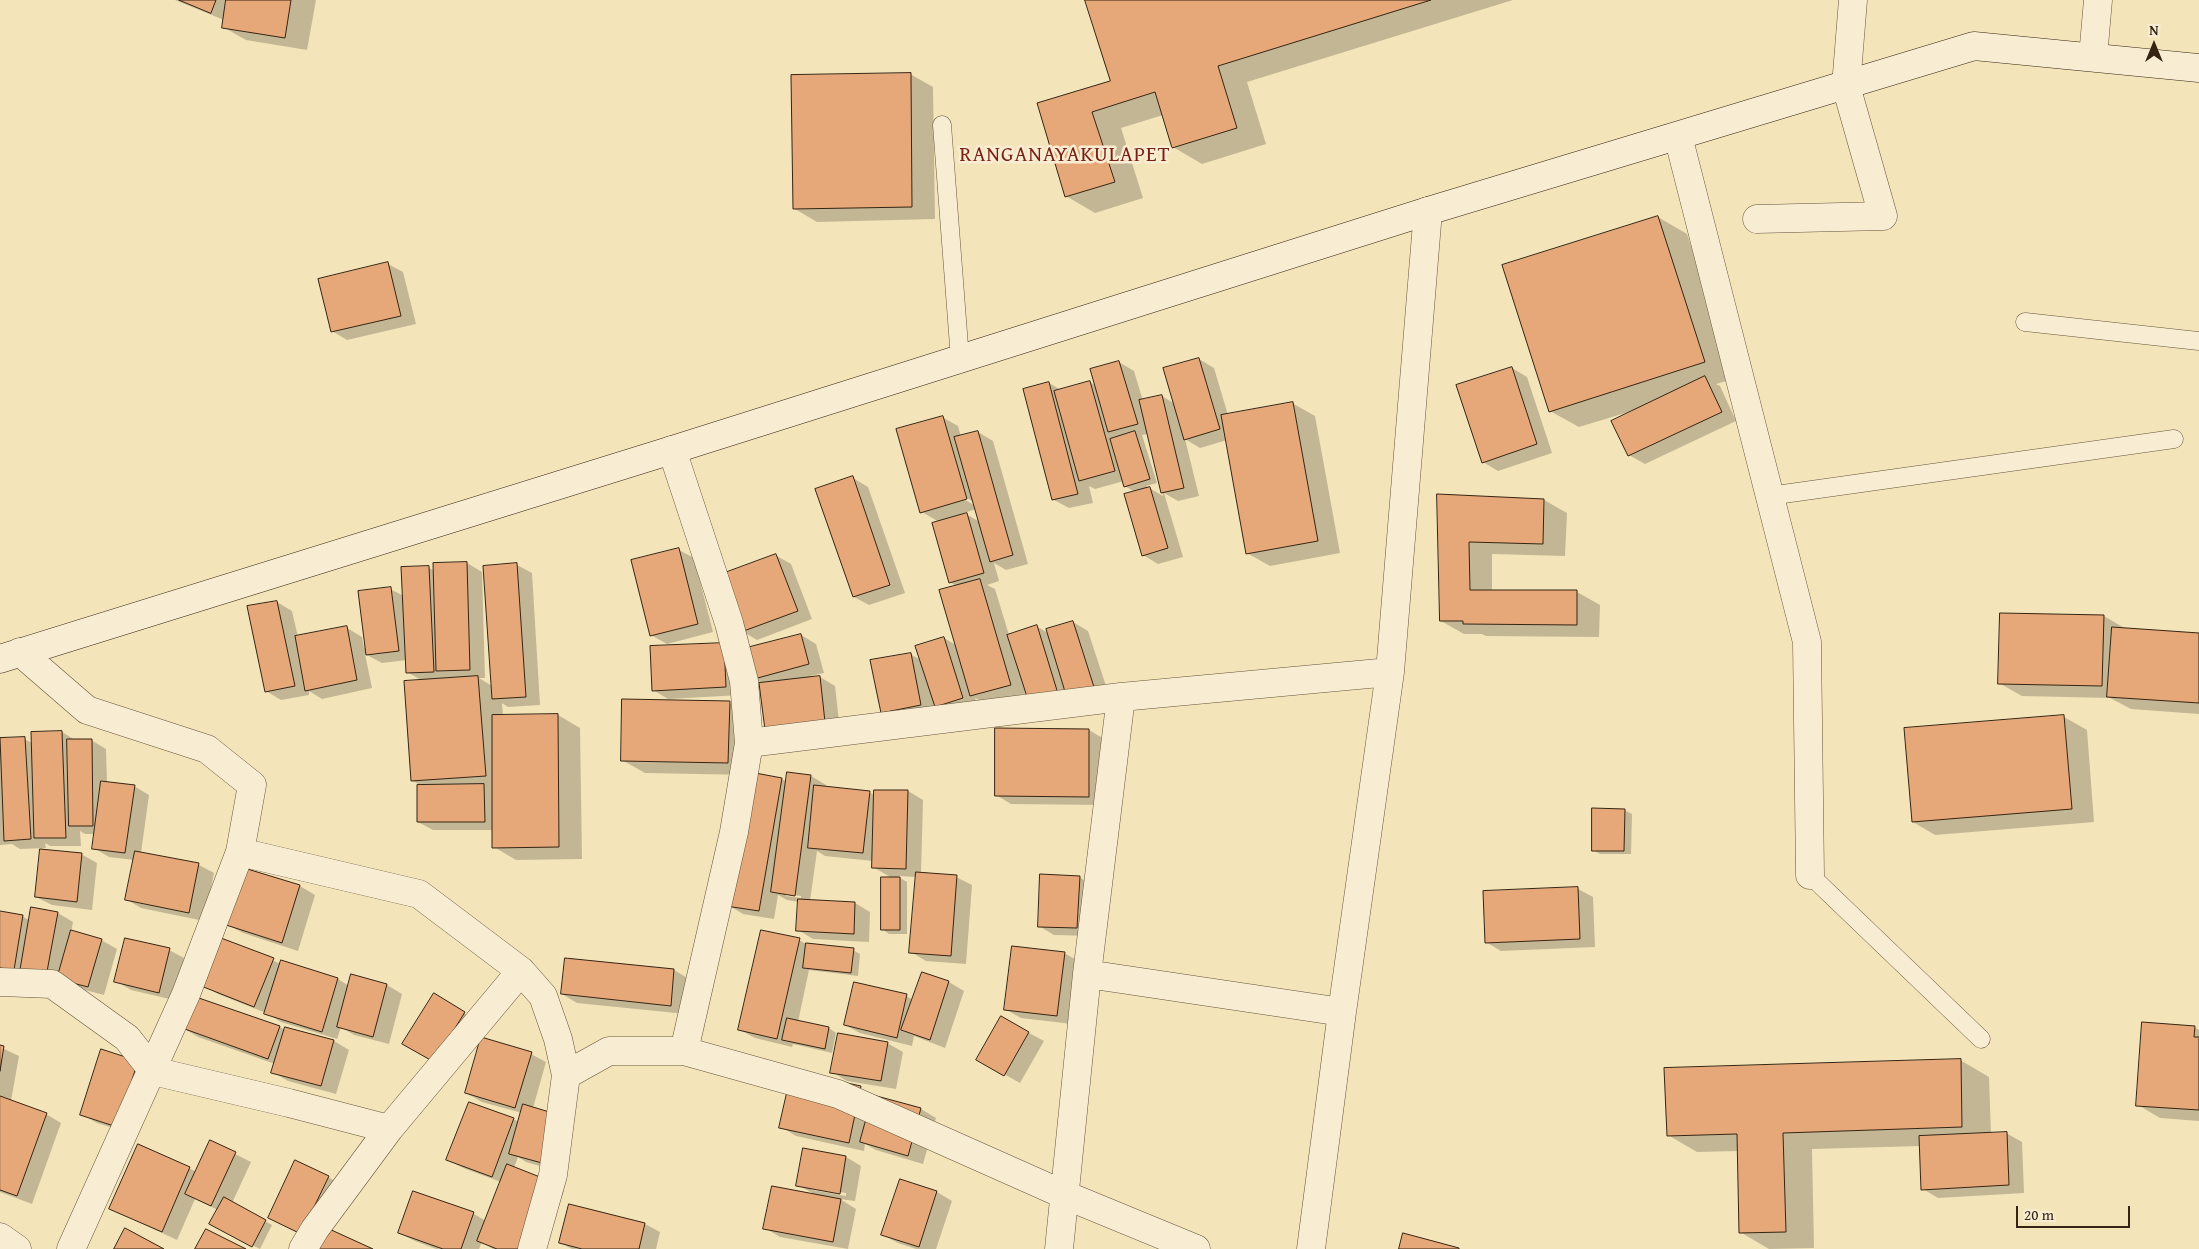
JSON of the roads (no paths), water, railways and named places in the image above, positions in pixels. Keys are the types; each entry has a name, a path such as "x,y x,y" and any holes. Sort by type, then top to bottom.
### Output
{"street":[{"path":"1757,219 1883,216 1846,86 1853,0"},
{"path":"2093,57 2098,0"},
{"path":"10,656 672,450 1428,210 1974,46 2199,68"},
{"path":"1678,136 1806,642 1810,875"},
{"path":"1311,1249 1390,672 1428,210"},
{"path":"672,450 729,623 744,681 748,743 734,832 684,1051"},
{"path":"10,656 87,710 207,749 252,785 240,852 186,994 153,1071 71,1249"},
{"path":"748,743 1121,697 1390,672"},
{"path":"1060,1249 1087,974 1121,697"},
{"path":"240,852 419,894 521,971 544,996 558,1038 566,1075 553,1175 532,1249"},
{"path":"303,1249 315,1229 389,1129 521,971"},
{"path":"1087,974 1342,1012"},
{"path":"0,982 52,984 127,1038 153,1071 389,1129"},
{"path":"566,1075 609,1051 684,1051 838,1094 1065,1195 1196,1249"},
{"path":"0,1237 17,1249"}],"lane":[{"path":"942,125 960,359"},
{"path":"2025,322 2199,340"},
{"path":"1769,496 2174,439"},
{"path":"1810,875 1981,1039"}],"district":[{"name":"RANGANAYAKULAPET","path":"1065,156"}]}
